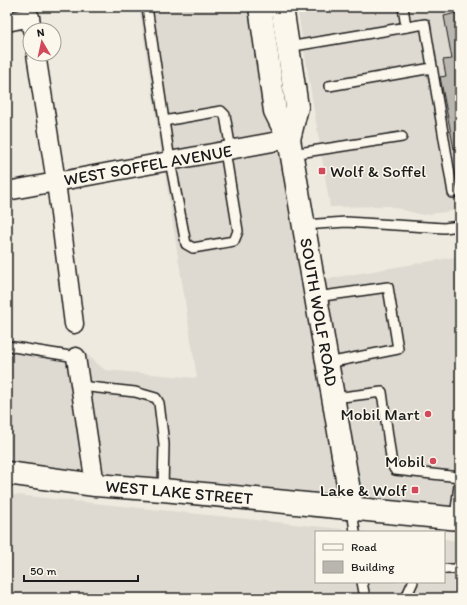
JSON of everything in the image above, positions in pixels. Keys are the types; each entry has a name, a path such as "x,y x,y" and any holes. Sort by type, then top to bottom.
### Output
{"main road":[{"name":"SOUTH WOLF ROAD","path":"260,7 275,110 291,147 352,508"},
{"name":"SOUTH WOLF ROAD","path":"282,7 297,107 291,147"},
{"name":"WEST LAKE STREET","path":"7,473 96,485 163,490 457,519"}],"street":[{"path":"7,22 22,23"},
{"path":"37,62 56,182 74,324"},
{"name":"WEST SOFFEL AVENUE","path":"7,191 228,150 291,147"},
{"path":"76,357 96,485"}],"lane":[{"path":"148,7 164,121 170,161 186,244 193,248 234,241 238,231 225,115 221,111 164,121"},
{"path":"402,7 406,27"},
{"path":"288,47 425,24 453,193"},
{"path":"329,86 432,68"},
{"path":"291,147 402,138"},
{"path":"304,225 346,222 444,228 460,226"},
{"path":"316,297 388,287 398,349 328,363"},
{"path":"7,346 76,357"},
{"path":"80,386 135,392 156,398 159,403 164,444 163,490"},
{"path":"334,398 382,392 392,465 395,470 460,477 457,519"},
{"path":"352,508 356,531"},
{"path":"445,569 460,569"},
{"path":"362,583 364,598"},
{"path":"409,598 408,593 413,583"}],"shaded area":[{"path":"139,7 268,7 314,281 455,257 460,288 460,519 7,473 7,342 87,355 105,370 197,378"},
{"path":"297,7 460,7 460,210 423,215 388,206 330,207"},
{"path":"7,494 361,531 315,531 315,583 445,583 445,539 460,541 460,598 7,598"}],"building":[{"path":"460,12 460,148 454,149 440,77 446,76 443,60 452,59 444,16"}],"place":[{"name":"Wolf & Soffel","path":"322,171"},
{"name":"Mobil Mart","path":"428,414"},
{"name":"Mobil","path":"433,461"},
{"name":"Lake & Wolf","path":"415,490"}]}
